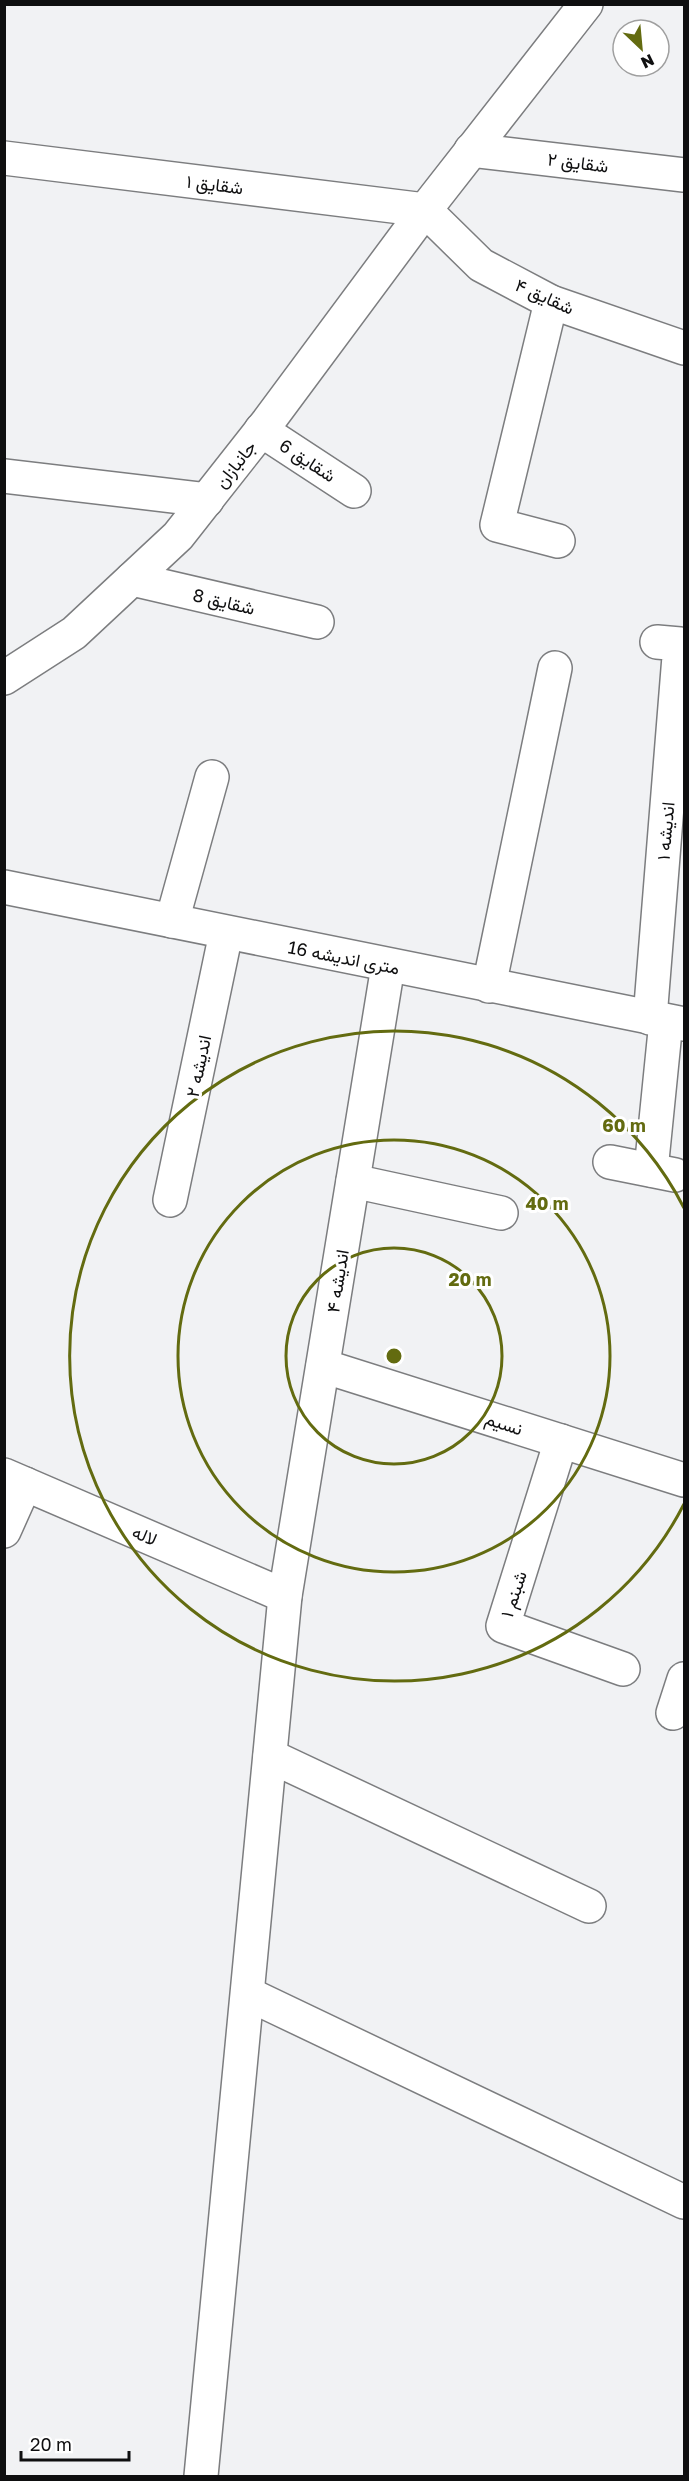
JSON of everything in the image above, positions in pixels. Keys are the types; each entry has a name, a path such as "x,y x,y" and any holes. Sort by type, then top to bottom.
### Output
{"street":[{"name":"جانبازان","path":"4,678 74,633 178,536 261,430 471,150 586,4"},
{"name":"شقایق ۲","path":"471,150 684,175"},
{"name":"شقایق ۱","path":"4,158 425,210"},
{"name":"شقایق ۴","path":"425,210 481,265 551,302 684,348"},
{"path":"551,302 497,525 558,541"},
{"name":"شقایق 6","path":"261,430 354,491"},
{"path":"4,476 207,500"},
{"name":"شقایق 8","path":"132,579 317,622"},
{"name":"اندیشه ۱","path":"610,1162 663,1172 667,1021 669,643"},
{"path":"489,986 555,668"},
{"path":"172,921 212,777"},
{"name":"16 متری اندیشه","path":"4,887 667,1021"},
{"name":"اندیشه ۲","path":"170,1200 226,933"},
{"name":"اندیشه ۴","path":"201,2476 285,1596 388,966"},
{"path":"353,1181 501,1213"},
{"name":"نسیم","path":"323,1366 684,1480"},
{"name":"شبنم ۱","path":"561,1441 503,1626 623,1670"},
{"path":"4,1531 15,1480"},
{"name":"لاله","path":"15,1480 285,1596"},
{"path":"673,1713 684,1679"},
{"path":"270,1756 589,1906"},
{"path":"248,1994 684,2202"}]}
